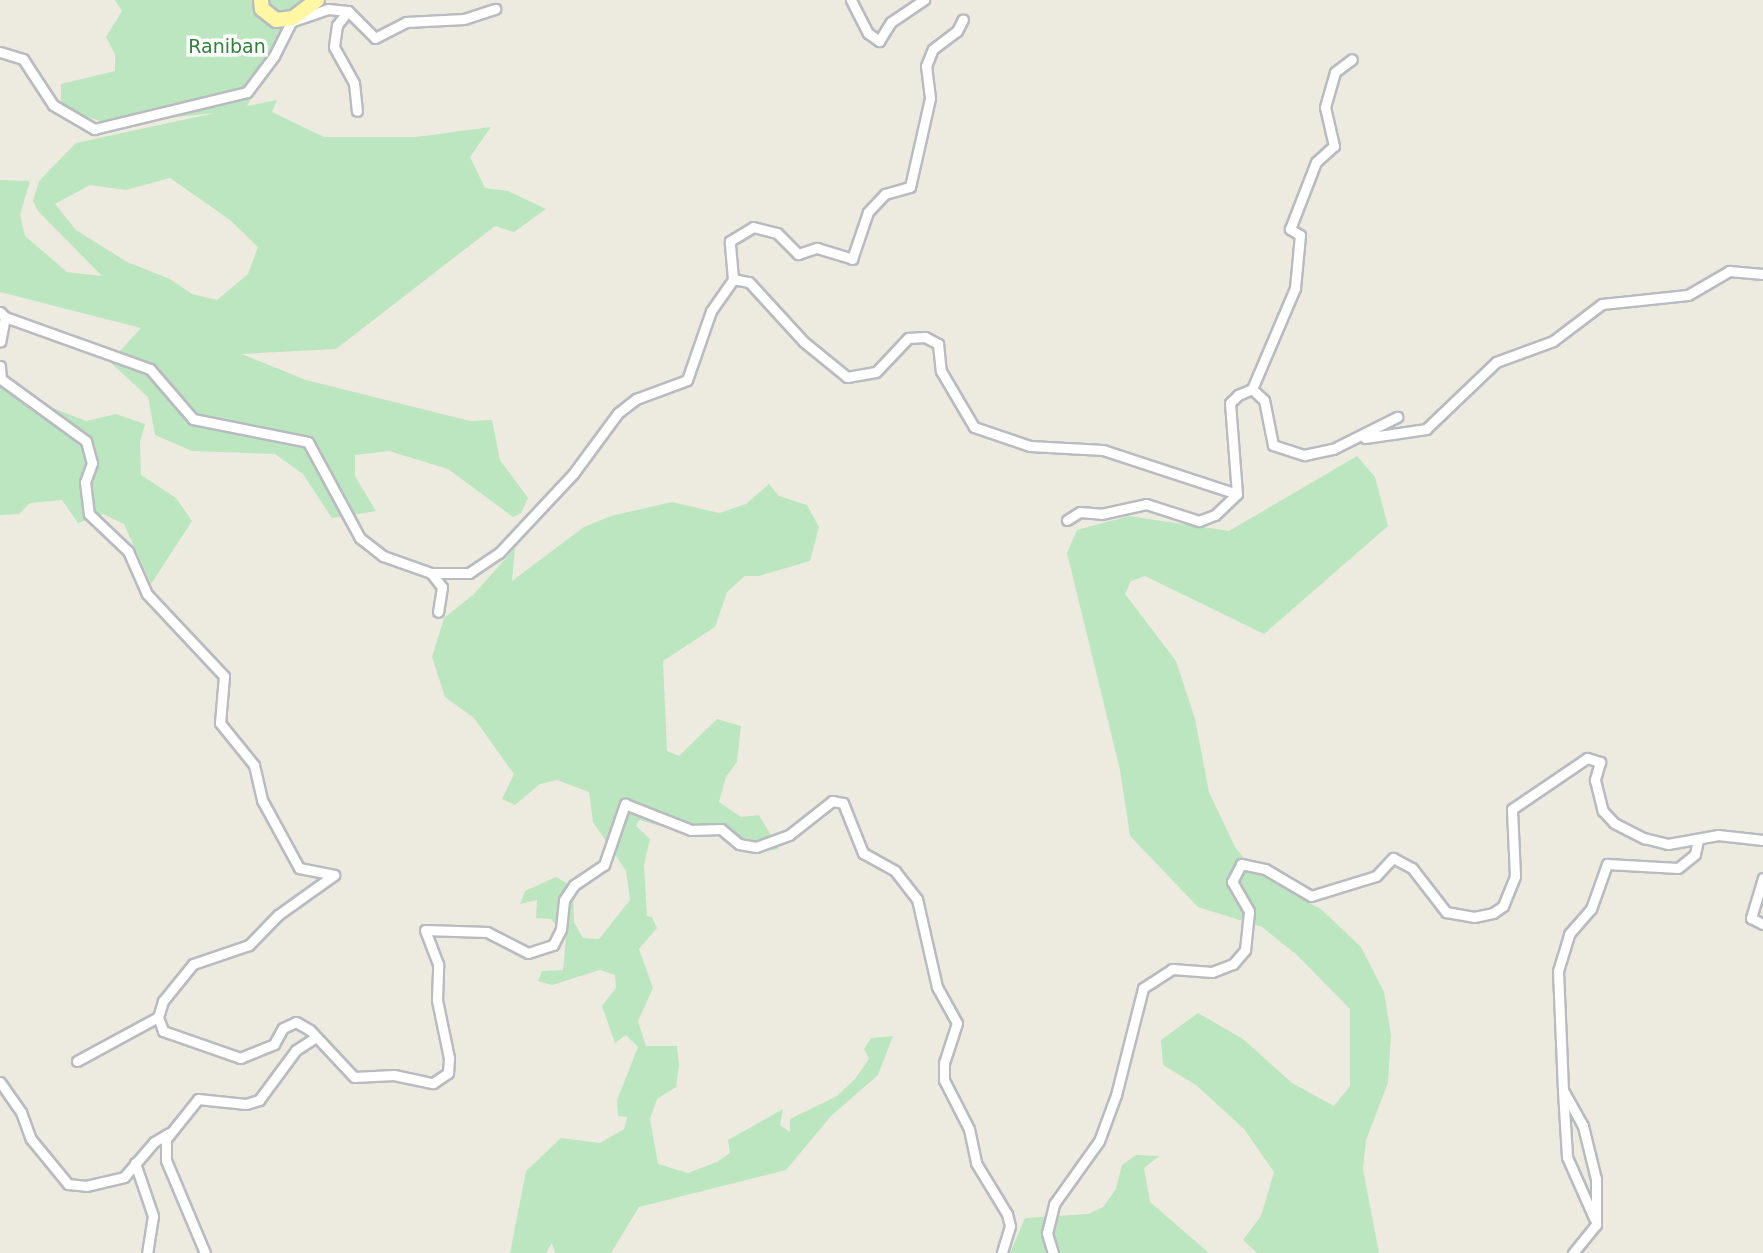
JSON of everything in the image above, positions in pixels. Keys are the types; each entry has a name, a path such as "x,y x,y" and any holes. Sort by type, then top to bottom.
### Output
{"main road":[{"path":"261,0 267,16 292,20 317,0"}],"street":[{"path":"851,0 868,33 879,41 891,22 924,0"},
{"path":"0,52 23,59 53,105 94,129 247,92 274,56 292,20 328,9 348,11 375,38 406,22 464,19 495,9"},
{"path":"348,11 337,25 334,47 354,83 357,111"},
{"path":"0,342 3,315 150,369 193,419 308,442 359,538 383,556 431,573 469,573 499,553 573,474 618,413 636,399 687,380 702,332 733,278 730,241 752,227 777,233 798,254 817,248 852,259 868,212 885,194 910,187 930,98 926,66 933,49 957,31 963,19"},
{"path":"1237,494 1230,403 1252,389 1295,288 1300,235 1290,229 1303,188 1316,162 1334,146 1325,107 1335,72 1352,59"},
{"path":"1252,389 1264,400 1273,445 1281,450 1304,455 1356,439 1426,429 1496,362 1553,341 1602,304 1688,295 1730,271 1763,275"},
{"path":"733,278 749,282 804,342 848,377 876,372 908,338 925,337 938,344 940,372 974,427 1030,446 1103,450 1237,494"},
{"path":"0,366 1,379 86,441 92,463 85,482 89,514 128,551 146,594 224,676 220,723 254,765 262,800 299,868 334,875 278,915 249,945 193,964 163,1001 158,1017 163,1031 240,1058 274,1044 283,1028 296,1022 316,1037 354,1077 394,1075 433,1083 448,1073 449,1058 437,1000 438,964 425,930 487,932 528,953 553,945 561,929 564,900 574,885 604,865 625,804 691,830 721,829 739,844 756,847 789,835 832,802 843,803 863,853 895,872 917,899 937,987 957,1023 944,1063 944,1080 969,1129 976,1163 1007,1214 1010,1226 1002,1253"},
{"path":"1356,439 1397,417"},
{"path":"1067,520 1080,512 1101,514 1146,504 1199,521 1215,515 1237,494"},
{"path":"431,573 442,587 438,612"},
{"path":"1053,1253 1048,1233 1054,1204 1099,1141 1116,1095 1143,988 1172,969 1212,972 1233,964 1245,950 1250,911 1232,883 1241,864 1265,869 1311,896 1376,876 1393,858 1412,868 1446,912 1474,917 1493,913 1503,905 1515,876 1511,809 1587,758 1600,762 1595,780 1603,811 1614,823 1668,844 1718,835 1763,840"},
{"path":"1596,1225 1567,1157 1558,971 1569,934 1591,909 1606,864 1678,868 1695,854 1698,840"},
{"path":"1763,878 1751,918 1763,924"},
{"path":"78,1061 158,1017"},
{"path":"0,1082 21,1112 30,1139 68,1184 86,1186 124,1177 135,1163 170,1132 198,1099 246,1104 259,1100 296,1050 316,1037"},
{"path":"1563,1090 1583,1126 1596,1179 1596,1225 1573,1253"},
{"path":"170,1132 166,1139 166,1160 205,1253"},
{"path":"135,1163 153,1216 147,1253"}],"green space":[{"name":"Raniban","path":"115,0 310,0 247,106 277,100 272,112 324,137 416,137 491,127 470,157 485,188 508,191 546,209 514,232 495,226 336,349 242,354 306,380 470,421 492,420 500,460 528,498 521,513 513,517 448,469 389,451 355,455 355,476 376,511 332,518 303,474 275,454 192,451 155,435 148,397 110,362 141,328 0,292 0,180 30,181 20,215 25,236 67,272 102,276 38,211 33,201 39,181 76,143 215,113 110,124 61,109 61,84 115,71 115,54 106,37 122,11","holes":["170,178 230,220 258,247 248,274 217,300 192,294 170,279 127,262 76,230 55,204 90,185 126,190"]},
{"path":"0,387 86,421 116,414 145,424 140,442 141,475 176,498 192,521 151,584 124,524 103,514 78,523 62,500 30,503 19,514 0,515"},
{"path":"1357,456 1375,477 1388,526 1264,634 1145,576 1131,581 1125,594 1176,661 1195,719 1209,792 1235,847 1255,872 1322,910 1361,947 1384,992 1391,1035 1388,1083 1366,1140 1363,1169 1379,1253 1257,1253 1243,1240 1261,1216 1274,1172 1244,1129 1196,1085 1163,1065 1161,1040 1198,1013 1243,1039 1292,1083 1334,1106 1350,1086 1350,1009 1297,955 1262,927 1198,907 1130,836 1120,770 1067,553 1077,530 1129,516 1229,531"},
{"path":"769,484 779,496 807,505 819,527 810,561 759,576 745,576 727,592 715,627 663,661 667,751 679,756 717,719 741,726 737,762 726,777 719,802 741,817 759,815 779,849 755,852 711,831 676,830 639,820 636,826 650,839 644,865 647,916 652,917 657,928 639,949 653,988 638,1021 646,1046 677,1046 679,1066 676,1087 657,1099 650,1119 658,1164 688,1173 717,1162 730,1153 728,1140 783,1109 780,1125 790,1132 790,1119 837,1096 855,1079 869,1059 864,1049 871,1038 893,1036 878,1075 831,1116 786,1170 639,1207 611,1253 555,1253 552,1243 546,1253 510,1253 526,1171 561,1138 600,1143 624,1129 627,1117 618,1116 617,1100 638,1047 626,1035 615,1043 602,1006 616,988 615,975 600,970 552,985 538,981 542,971 563,970 566,938 551,919 536,918 537,900 520,904 525,891 556,877 573,887 574,922 583,938 599,939 630,900 626,871 593,822 589,792 557,780 540,784 515,805 502,799 514,774 474,718 445,697 432,657 444,618 474,594 515,548 512,581 584,527 611,516 672,502 719,513 746,504"},
{"path":"1136,1155 1159,1156 1144,1168 1150,1202 1209,1253 1010,1253 1025,1218 1088,1214 1103,1207 1116,1189 1122,1165"}]}
